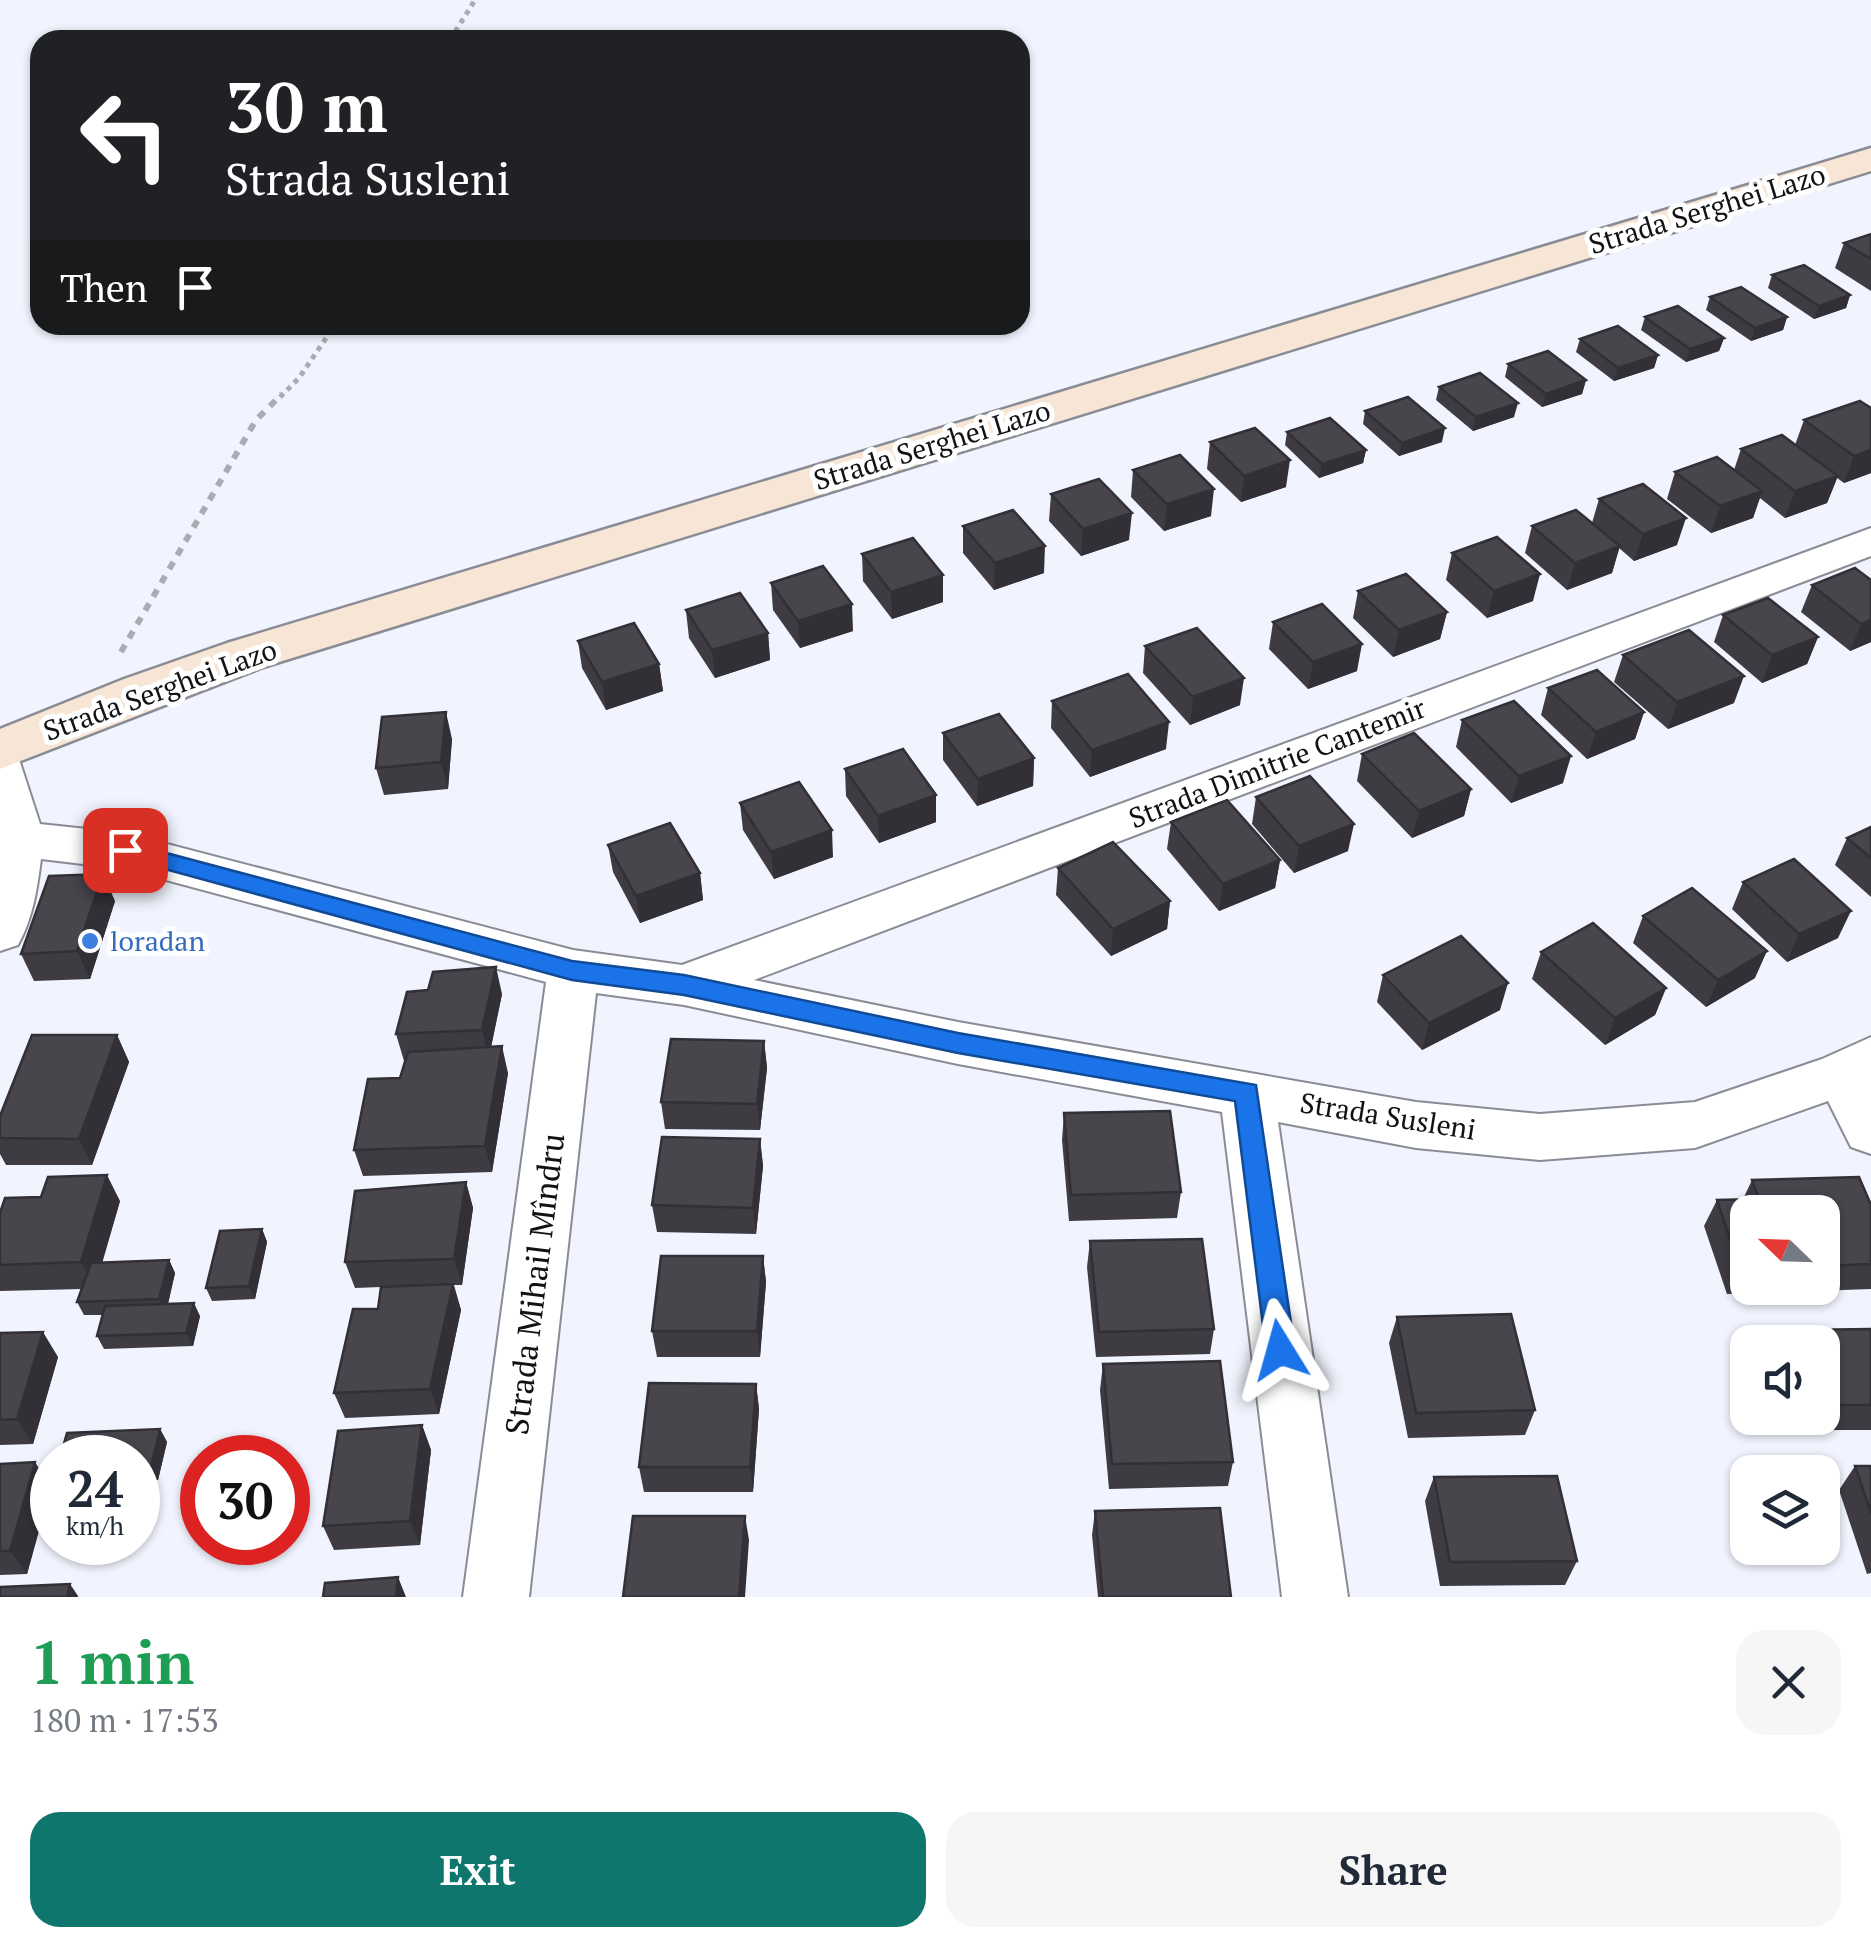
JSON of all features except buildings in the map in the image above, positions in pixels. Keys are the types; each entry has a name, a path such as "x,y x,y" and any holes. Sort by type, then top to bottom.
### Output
{"main road":[{"name":"Strada Serghei Lazo","path":"0,750 246,655 1871,160"}],"street":[{"name":"Strada Dimitrie Cantemir","path":"684,985 1871,541"},
{"path":"0,764 20,839 10,908 0,932"},
{"name":"Strada Susleni","path":"20,839 125,850 572,970 684,985 958,1043 1416,1125 1540,1138 1694,1125 1856,1066"},
{"name":"Strada Mihail Mîndru","path":"496,1597 572,970"},
{"path":"1856,1066 1871,1131"},
{"path":"1247,1092 1314,1597"}],"path":[{"path":"456,30 475,0"},
{"path":"120,655 256,420 299,378 329,335"}],"place":[{"name":"loradan","path":"90,941"}],"route":[{"path":"125,850 572,970 684,985 958,1043 1247,1092 1280,1350"}]}
